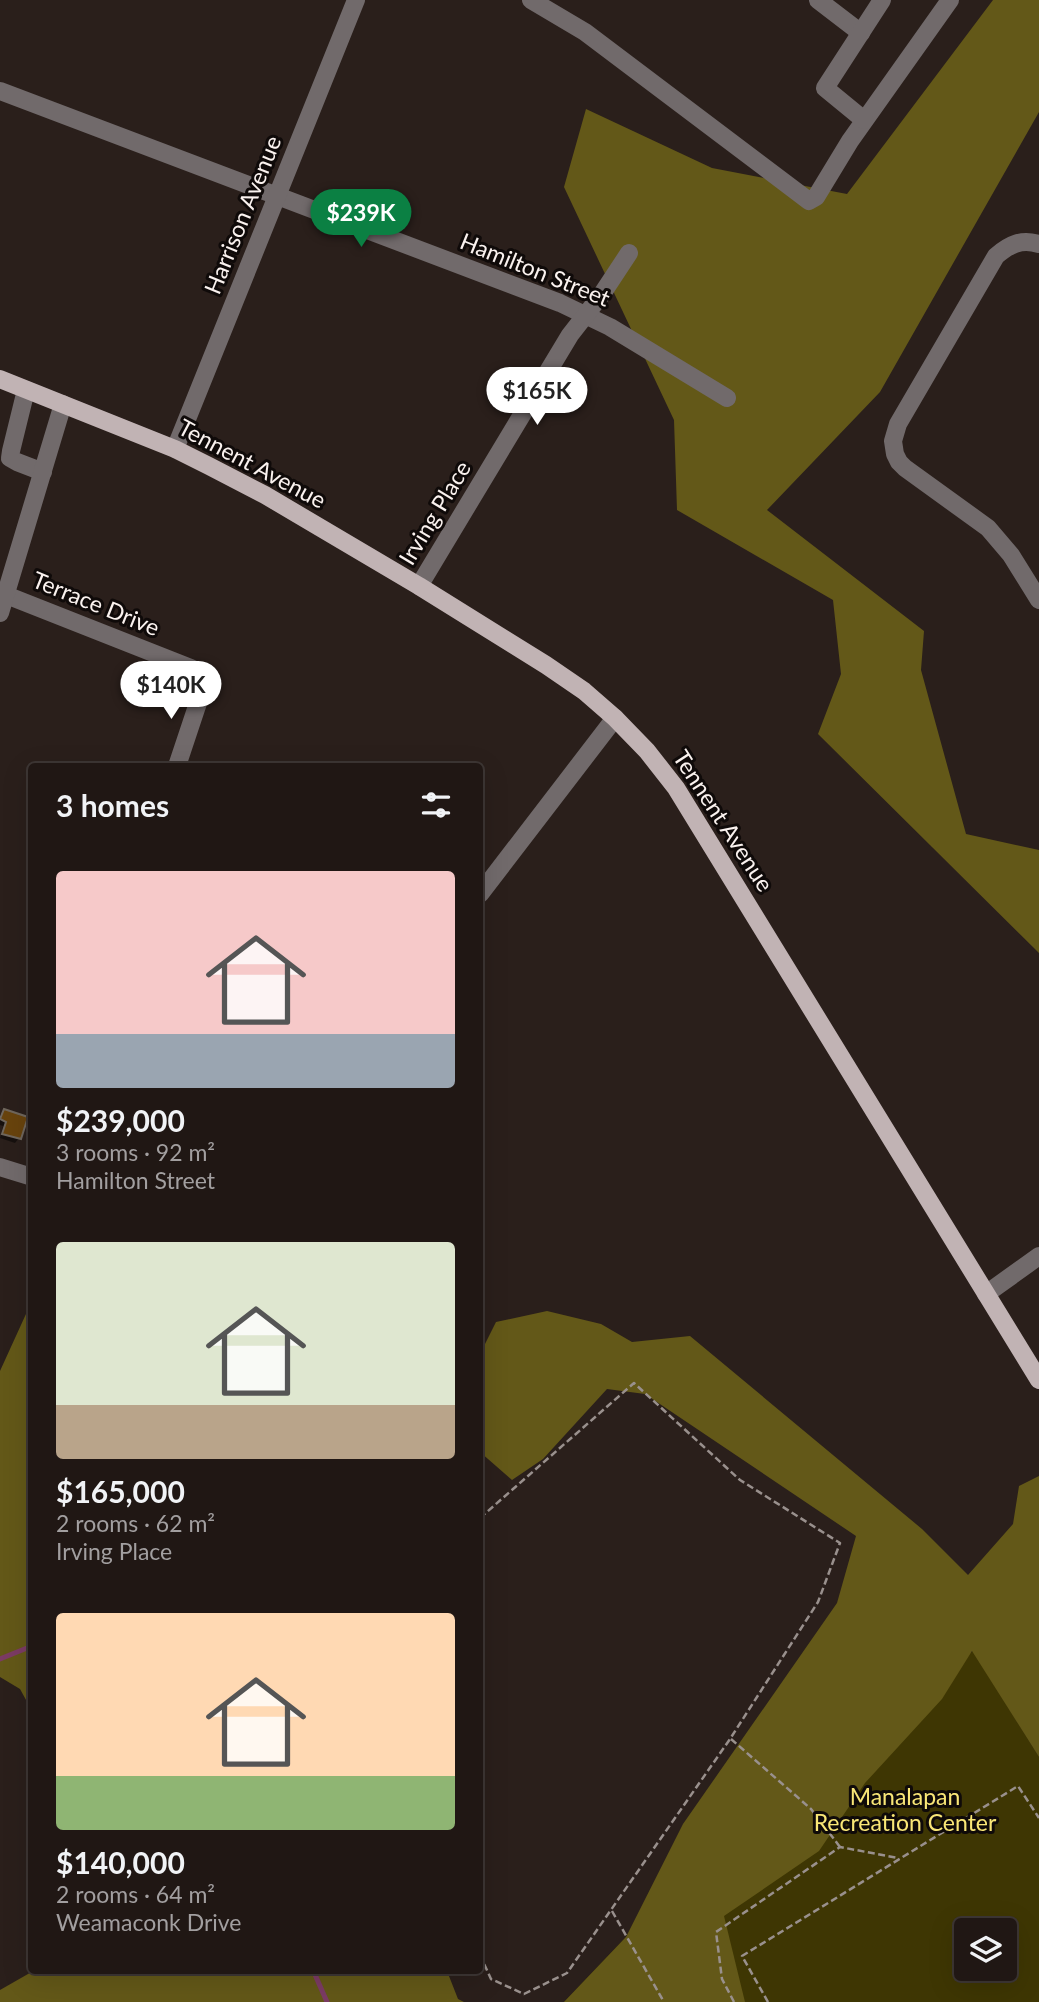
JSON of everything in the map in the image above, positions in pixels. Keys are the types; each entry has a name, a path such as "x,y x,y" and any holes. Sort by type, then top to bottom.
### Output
{"main road":[{"name":"Tennent Avenue","path":"0,379 175,449 265,495 546,665 584,691 615,718 647,751 676,788 986,1294 1036,1367"}],"street":[{"name":"Harrison Avenue","path":"175,449 356,0"},
{"path":"531,0 585,33 809,201 817,197 850,141 945,2"},
{"path":"818,0 861,33"},
{"path":"864,120 825,88 883,0"},
{"name":"Hamilton Street","path":"0,90 560,303 610,327 727,398"},
{"path":"1038,243 1016,243 996,256 895,430 893,440 895,454 905,468 988,528 1011,555 1039,600"},
{"name":"Irving Place","path":"419,586 570,335 629,253"},
{"path":"26,390 10,458 43,472"},
{"path":"0,613 63,404"},
{"name":"Terrace Drive","path":"6,595 191,668 200,674 204,685 178,763"},
{"path":"483,890 615,718"},
{"path":"0,1167 28,1176"},
{"path":"986,1294 1039,1256"}],"path":[{"path":"483,1515 634,1383 740,1480 840,1543 818,1602 730,1739 567,1973 524,1994 491,1979 483,1962"},
{"path":"730,1739 811,1809 840,1847 898,1858"},
{"path":"768,2002 742,1956 1018,1786 1039,1818"},
{"path":"734,2002 722,1979 716,1932 840,1847"},
{"path":"611,1910 664,2002"}],"green space":[{"name":"Manalapan Recreation Center","path":"973,1651 1039,1757 1039,2002 564,2002 626,1937"}],"shaded area":[{"path":"993,0 1039,0 1039,112 880,392 767,510 924,631 921,670 966,834 1039,850 1039,953 818,734 841,674 833,600 677,510 674,420 564,187 586,109 712,168 847,194"},
{"path":"28,1310 28,1704 20,1689 0,1677 0,1371"},
{"path":"547,1311 601,1324 632,1342 690,1336 922,1529 968,1575 1013,1524 1019,1486 1039,1476 1039,1757 972,1651 942,1699 865,1783 819,1851 724,1916 745,2002 564,2002 626,1937 683,1824 837,1603 856,1536 645,1394 607,1389 543,1459 512,1480 483,1455 483,1348 496,1322"},
{"path":"28,1974 448,1974 458,1999 464,2002 0,2002 0,1990"}],"building":[{"path":"4,1109 28,1117 21,1139 2,1134 6,1122 0,1119"}],"waterway":[{"path":"0,1659 28,1648"},
{"path":"315,1974 327,2002"}]}
